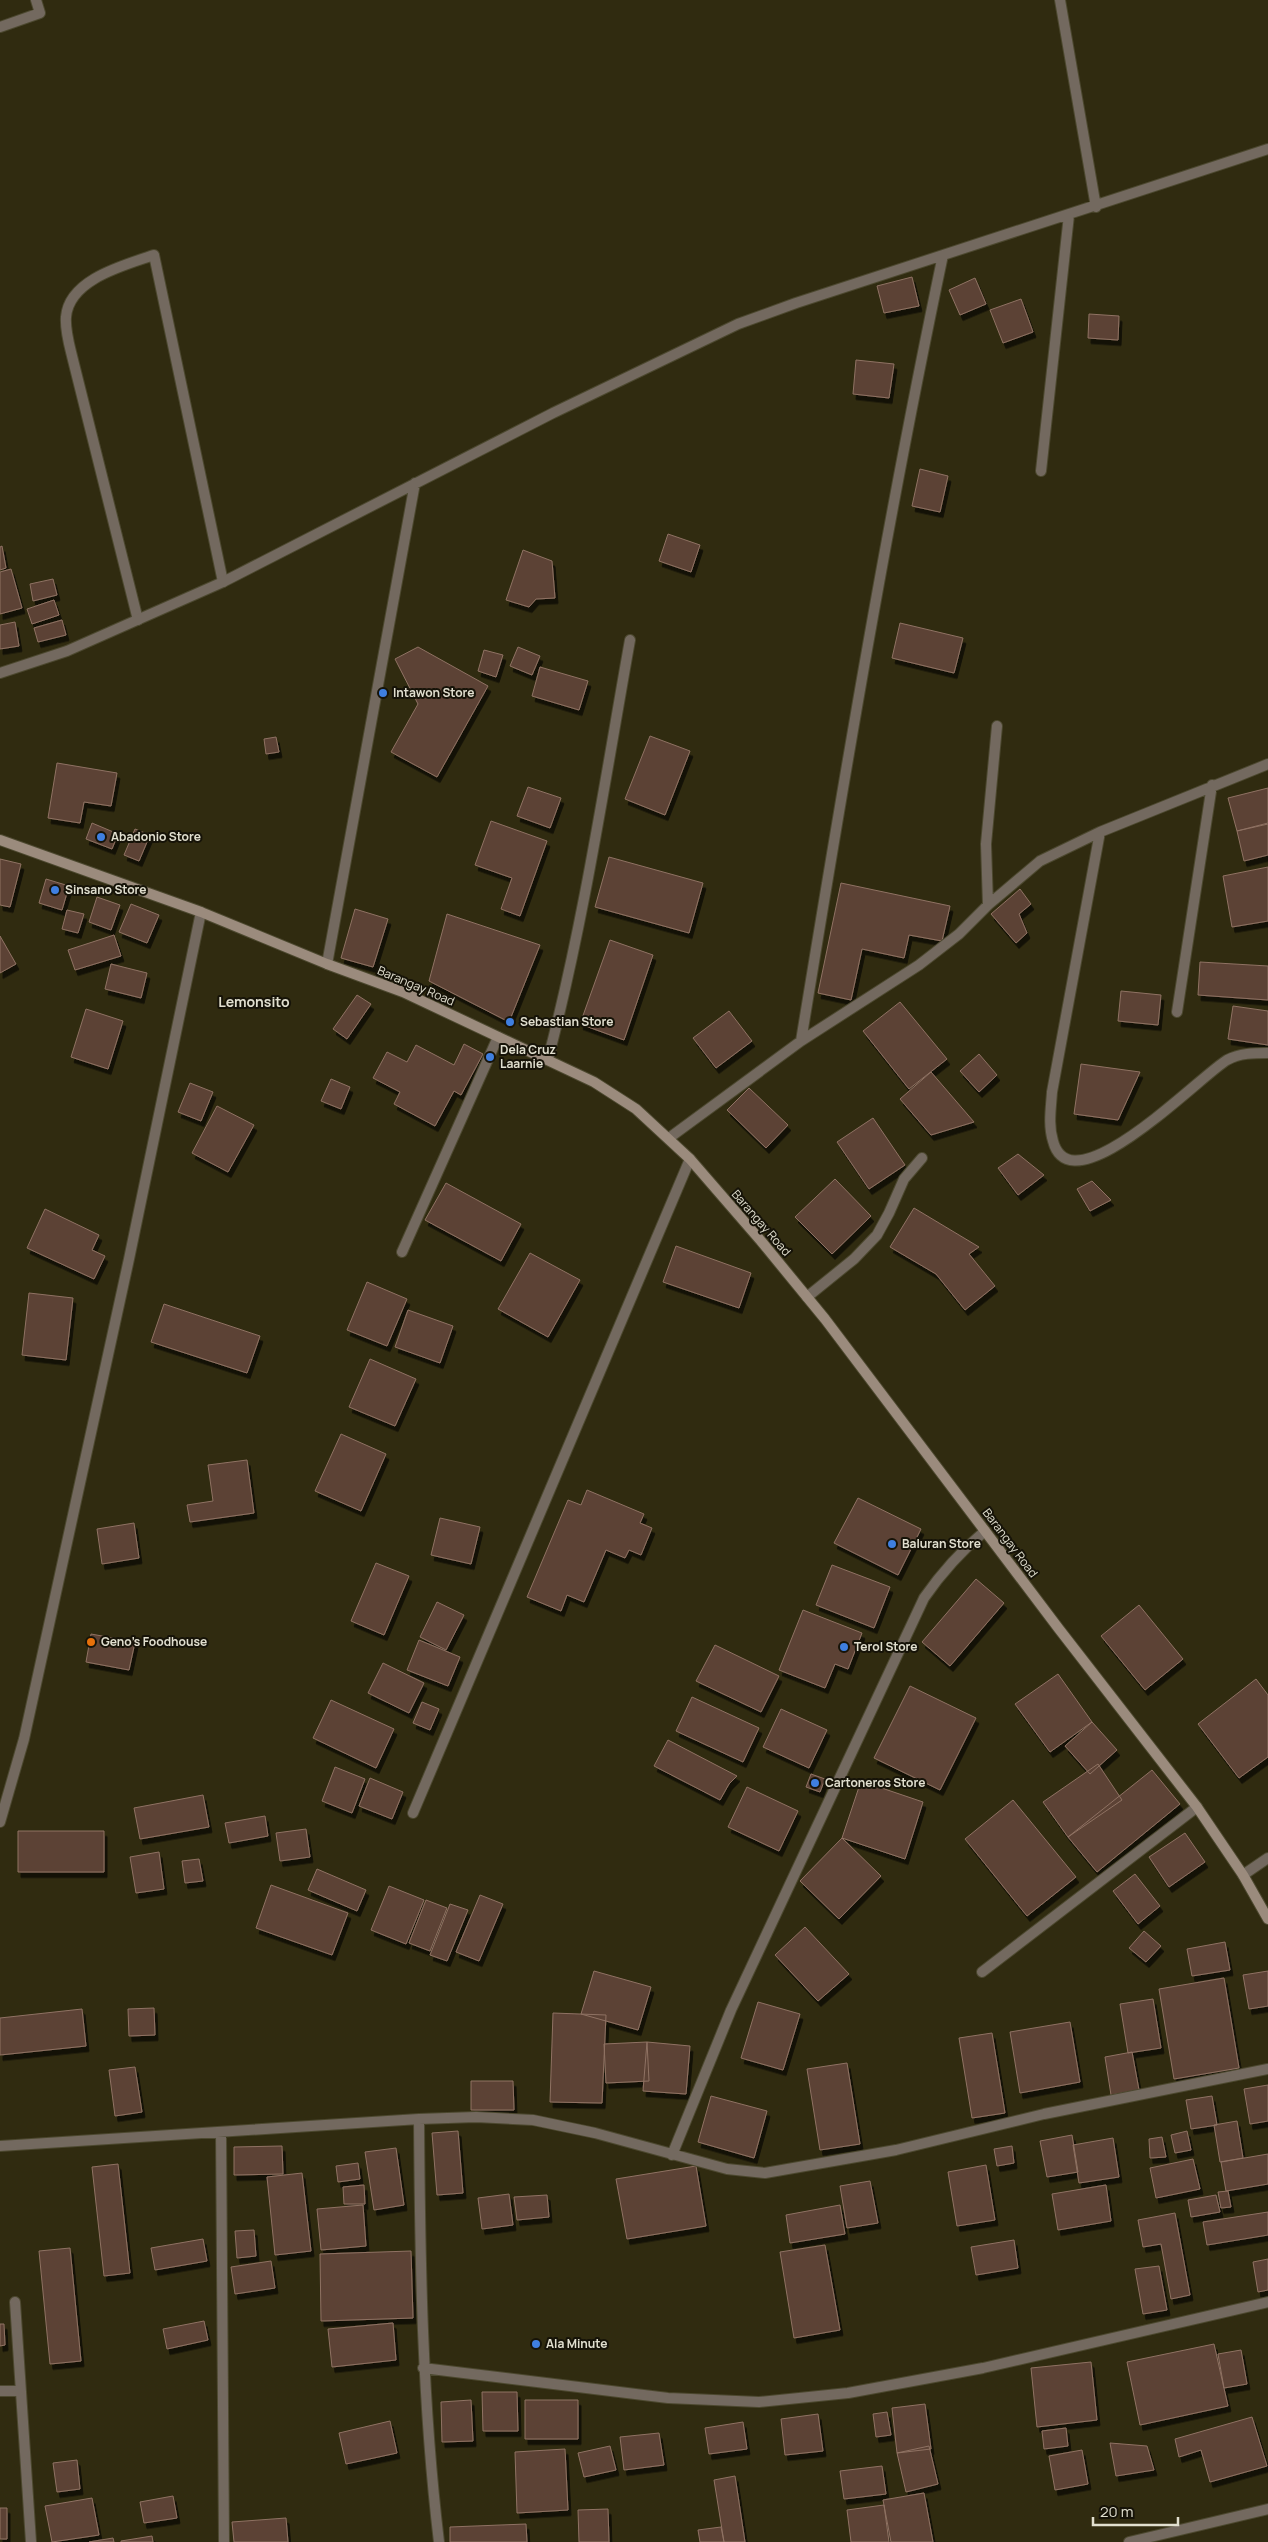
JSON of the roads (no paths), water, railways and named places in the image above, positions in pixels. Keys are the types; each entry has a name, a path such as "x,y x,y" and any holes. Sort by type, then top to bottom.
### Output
{"street":[{"path":"0,28 40,13 36,0"},
{"path":"1060,0 1096,207"},
{"path":"0,673 67,651 223,582 553,413 738,324 1268,150"},
{"path":"1041,471 1069,216"},
{"path":"138,620 72,356 66,316 71,300 91,281 112,269 154,255 223,582"},
{"path":"801,1041 861,681 918,375 944,255"},
{"path":"327,964 415,483"},
{"path":"548,1059 568,982 581,920 630,640"},
{"path":"988,905 986,844 997,726"},
{"path":"669,1138 801,1041 919,965 959,934 988,905 1040,861 1100,832 1212,785 1268,764"},
{"path":"1178,1012 1212,785"},
{"path":"1100,832 1052,1092 1050,1123 1053,1143 1061,1157 1072,1162 1091,1159 1119,1144 1162,1113 1227,1060 1242,1054 1268,1053"},
{"name":"Barangay Road","path":"0,840 201,912 327,964 403,992 594,1082 636,1109 690,1159 762,1240 807,1297 1197,1807 1243,1875 1268,1919"},
{"path":"0,1822 24,1739 129,1259 201,912"},
{"path":"402,1252 498,1037"},
{"path":"807,1297 854,1259 877,1235 890,1213 904,1179 922,1158"},
{"path":"413,1813 690,1159"},
{"path":"672,2155 731,2010 924,1598 940,1574 962,1550 985,1531"},
{"path":"982,1972 1197,1807"},
{"path":"1243,1875 1268,1858"},
{"path":"0,2146 419,2118 476,2117 533,2120 595,2133 727,2169 756,2172 800,2169 896,2150 1044,2114 1268,2069"},
{"path":"419,2118 423,2368 428,2446 440,2542"},
{"path":"221,2132 224,2542"},
{"path":"15,2302 30,2542"},
{"path":"423,2368 668,2398 759,2402 848,2393 983,2368 1268,2302"},
{"path":"0,2391 20,2391"},
{"path":"1129,2542 1268,2509"}],"place":[{"name":"Intawon Store","path":"383,693"},
{"name":"Abadonio Store","path":"101,837"},
{"name":"Sinsano Store","path":"55,890"},
{"name":"Sebastian Store","path":"510,1022"},
{"name":"Dela Cruz Laarnie","path":"490,1057"},
{"name":"Baluran Store","path":"892,1544"},
{"name":"Geno's Foodhouse","path":"91,1642"},
{"name":"Terol Store","path":"844,1647"},
{"name":"Cartoneros Store","path":"815,1783"},
{"name":"Ala Minute","path":"536,2344"}],"district":[{"name":"Lemonsito","path":"254,1002"}]}
